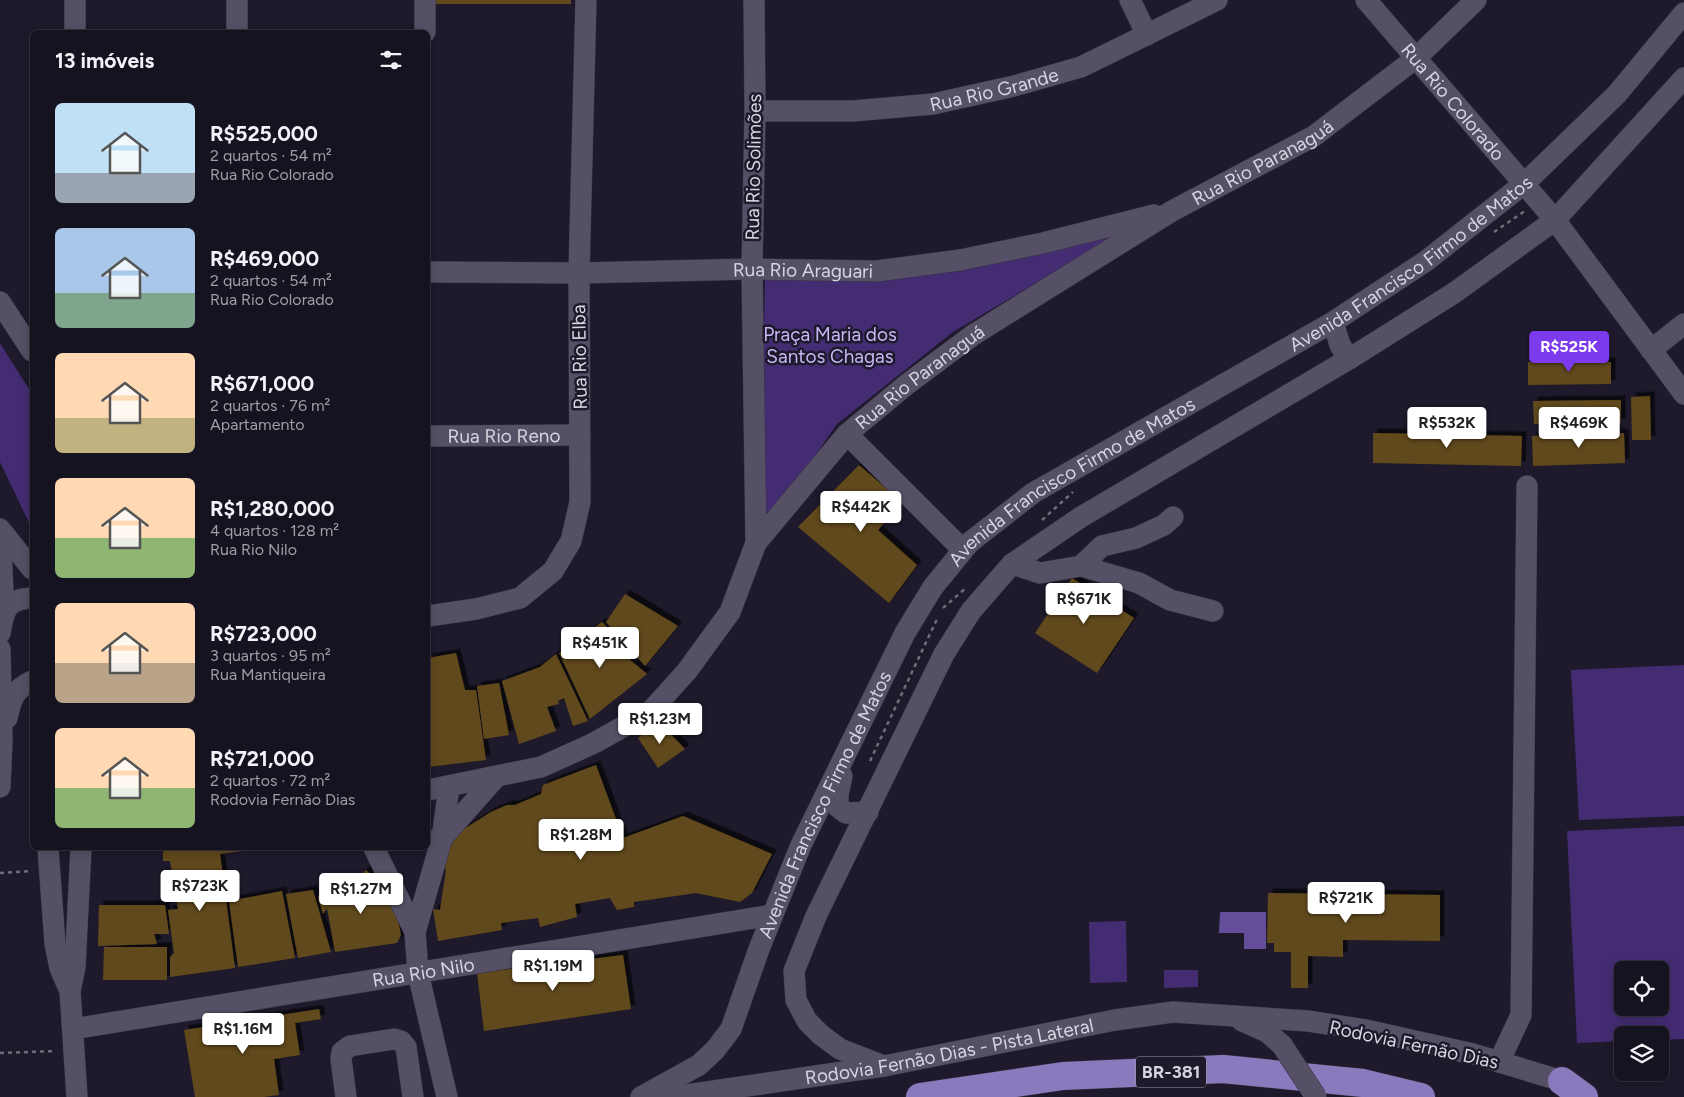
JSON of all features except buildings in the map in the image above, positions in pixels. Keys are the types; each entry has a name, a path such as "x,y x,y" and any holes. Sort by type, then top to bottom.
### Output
{"highway":[{"name":"BR-381","path":"920,1097 1063,1076 1222,1069 1363,1083 1421,1097"},
{"path":"1562,1081 1584,1097"}],"street":[{"path":"75,0 75,30"},
{"path":"237,0 237,30"},
{"path":"425,0 425,30"},
{"name":"Rua Rio Elba","path":"430,616 476,610 520,598 553,571 571,541 580,502 579,274 586,0"},
{"name":"Rua Rio Solimões","path":"754,0 755,111 752,269 756,543"},
{"path":"1130,0 1147,35"},
{"name":"Rua Rio Grande","path":"755,111 853,111 933,104 1014,86 1081,67 1217,0"},
{"name":"Rua Rio Colorado","path":"1366,0 1555,220 1684,394"},
{"name":"Rua Rio Paranaguá","path":"430,790 541,767 592,744 650,712 687,671 730,612 756,543 847,434 973,335 1172,211 1314,136 1416,58 1476,0"},
{"name":"Avenida Francisco Firmo de Matos","path":"641,1097 699,1065 715,1050 731,1029 772,915 801,845 905,633 933,587 969,542 1033,493 1333,322 1426,261 1525,183 1617,94 1684,13"},
{"name":"Avenida Francisco Firmo de Matos","path":"884,1066 840,1049 821,1035 807,1021 796,1000 794,971 816,916 944,654 971,611 1012,564 1081,517 1349,359 1454,293 1555,220 1684,78"},
{"name":"Rua Rio Araguari","path":"430,272 579,274 752,269 877,271 960,260 1043,243 1172,211"},
{"path":"0,302 30,349"},
{"path":"1333,322 1340,345 1349,359"},
{"path":"1651,350 1684,324"},
{"name":"Rua Rio Reno","path":"430,436 580,434"},
{"path":"847,434 963,550"},
{"path":"1499,1062 1521,1016 1527,486"},
{"path":"1081,566 1102,546 1136,538 1164,525 1173,517"},
{"path":"0,529 30,566"},
{"path":"0,529 4,611 0,633"},
{"path":"1012,564 1040,573 1081,566 1139,583 1170,600 1212,611"},
{"path":"4,611 16,600 30,598"},
{"path":"0,649 2,741 0,787"},
{"path":"2,741 11,699 18,689 30,682"},
{"path":"852,743 838,795 838,807 846,813 868,812"},
{"path":"435,838 496,777"},
{"path":"447,1097 418,973 414,932 435,838 449,787"},
{"path":"48,850 52,921 60,968 70,990"},
{"path":"77,1097 70,990 75,967 82,850"},
{"path":"375,850 414,932"},
{"name":"Rua Rio Nilo","path":"74,1029 772,915"},
{"path":"52,921 70,924 78,922"},
{"name":"Rodovia Fernão Dias - Pista Lateral","path":"672,1097 884,1066 1115,1020 1173,1012 1226,1015"},
{"path":"1226,1015 1268,1032 1282,1045 1316,1097"},
{"name":"Rodovia Fernão Dias","path":"1226,1015 1308,1021 1366,1030 1499,1062 1562,1081 1596,1097"},
{"path":"346,1097 341,1059 342,1052 350,1046 394,1039 402,1041 406,1047 413,1097"}],"path":[{"path":"0,873 48,870"},
{"path":"0,1053 74,1050"}],"green space":[{"name":"Praça Maria dos Santos Chagas","path":"1101,232 1109,240 953,332 837,424 775,514 760,511 765,275 870,282 972,266"},
{"path":"0,343 30,391 30,525 0,462"},
{"path":"1684,665 1684,816 1579,820 1571,670"},
{"path":"1684,826 1684,1039 1669,1040 1669,1026 1614,1026 1614,1041 1577,1043 1567,831"},
{"path":"1126,921 1127,982 1090,983 1089,922"},
{"path":"1164,970 1198,970 1198,987 1164,988"}],"shaded area":[{"path":"1220,912 1266,912 1266,949 1244,949 1244,933 1219,933"}]}
